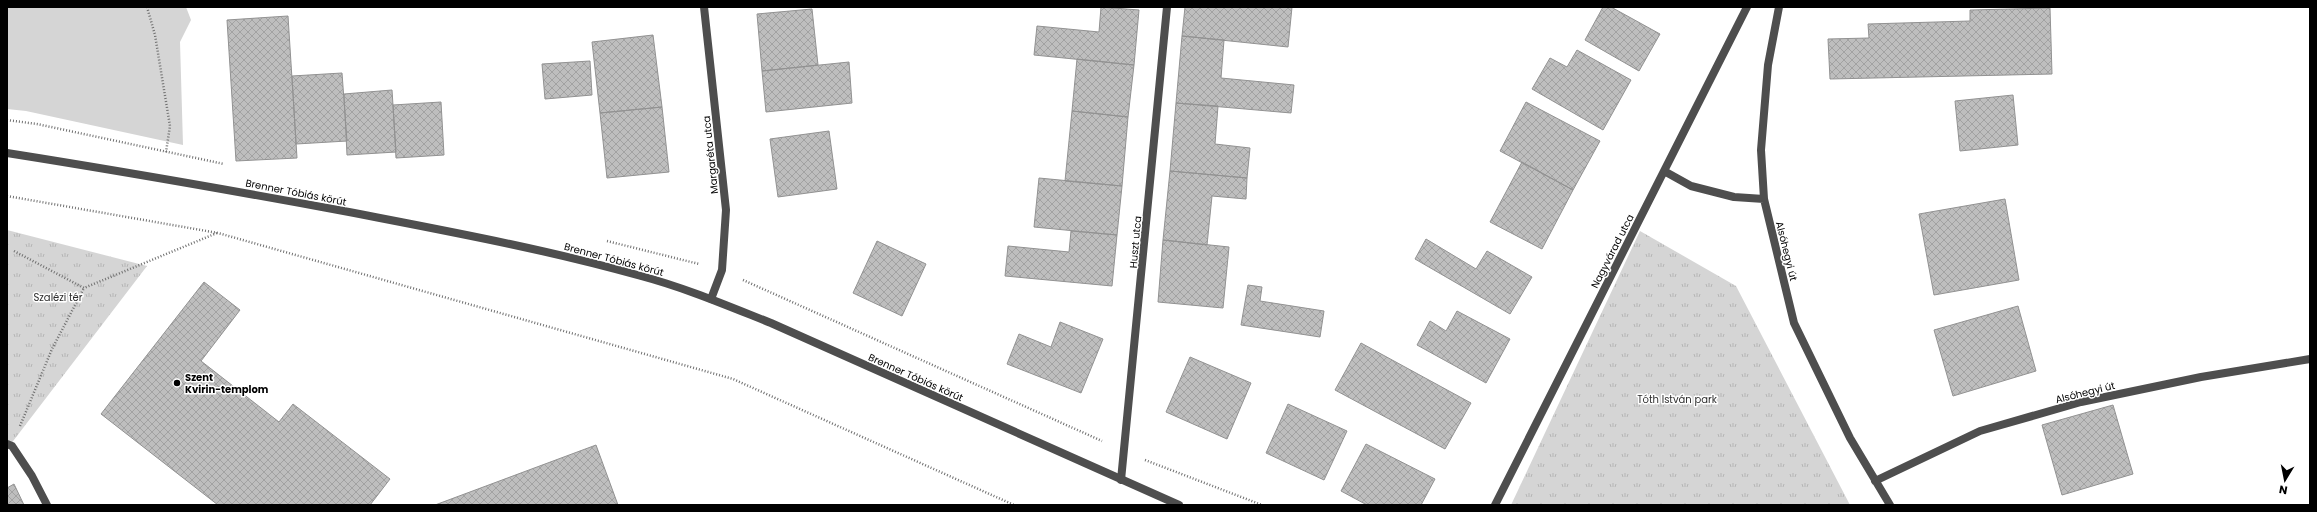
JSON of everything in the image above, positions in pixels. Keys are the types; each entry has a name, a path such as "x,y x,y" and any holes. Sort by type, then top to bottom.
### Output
{"street":[{"name":"Margaréta utca","path":"704,7 726,210 722,270 711,299"},
{"name":"Huszt utca","path":"1121,480 1167,7"},
{"name":"Nagyvárad utca","path":"1495,505 1747,7"},
{"name":"Alsóhegyi út","path":"1779,7 1768,66 1761,150 1764,199 1794,323 1850,438 1890,505"},
{"name":"Brenner Tóbiás körút","path":"7,153 225,189 457,232 605,266 711,299 778,326 1179,505"},
{"path":"1664,171 1691,186 1734,197 1764,199"},
{"name":"Alsóhegyi út","path":"1875,481 1980,431 2081,402 2201,377 2310,359"},
{"path":"9,445 32,476 47,505"}],"path":[{"path":"147,7 155,36 170,126 166,152"},
{"path":"7,196 218,233 733,379 1014,505"},
{"path":"9,445 52,349 84,288 218,233"},
{"path":"14,251 84,288"}],"green space":[{"path":"7,7 186,7 191,20 180,42 183,145 26,111 7,109"},
{"name":"Szalézi tér","path":"7,230 147,266 7,449"},
{"name":"Tóth István park","path":"1640,231 1736,286 1850,505 1511,505"}],"building":[{"path":"1101,7 1139,10 1134,65 1034,55 1037,26 1099,32"},
{"path":"1185,7 1292,7 1288,47 1182,36"},
{"path":"1603,7 1611,7 1660,34 1639,71 1585,40"},
{"path":"2050,8 2052,74 1830,79 1828,39 1869,38 1868,24 1970,21 1970,10"},
{"path":"812,9 818,65 762,71 757,14"},
{"path":"288,16 297,158 236,161 227,20"},
{"path":"653,35 662,107 600,113 592,42"},
{"path":"1182,36 1224,40 1221,78 1294,85 1291,113 1176,103"},
{"path":"1577,50 1631,80 1603,130 1532,89 1550,58 1567,67"},
{"path":"1077,59 1134,65 1128,117 1072,111"},
{"path":"590,61 592,95 545,99 542,64"},
{"path":"849,62 852,103 766,112 762,71"},
{"path":"342,73 347,141 296,144 292,76"},
{"path":"392,90 396,152 347,155 344,94"},
{"path":"2013,95 2018,145 1960,151 1955,101"},
{"path":"441,102 444,155 396,158 393,105"},
{"path":"1526,102 1600,141 1573,190 1500,151"},
{"path":"1176,103 1218,106 1215,144 1250,148 1247,178 1170,171"},
{"path":"662,107 669,172 607,178 600,113"},
{"path":"1072,111 1128,117 1122,186 1065,181"},
{"path":"829,131 837,189 778,197 770,139"},
{"path":"1522,162 1573,190 1542,249 1490,222"},
{"path":"1170,171 1247,178 1246,199 1212,196 1207,245 1163,240"},
{"path":"1039,178 1122,186 1117,235 1034,227"},
{"path":"2005,199 2019,280 1934,295 1919,214"},
{"path":"1071,231 1117,235 1112,286 1005,276 1008,246 1069,252"},
{"path":"1426,239 1476,269 1487,251 1532,277 1510,314 1415,259"},
{"path":"1163,240 1229,247 1223,308 1158,302"},
{"path":"877,241 926,264 902,316 853,293"},
{"name":"Szent Kvirin-templom","path":"204,282 240,310 201,361 279,422 293,404 390,479 370,505 218,505 101,414"},
{"path":"1248,285 1262,287 1260,301 1324,311 1320,337 1241,325"},
{"path":"2018,306 2036,371 1953,396 1934,330"},
{"path":"1457,311 1510,339 1486,383 1417,345 1430,321 1446,331"},
{"path":"1060,322 1103,339 1081,393 1007,364 1019,334 1051,347"},
{"path":"1361,343 1471,403 1445,449 1335,390"},
{"path":"1190,357 1251,383 1227,439 1166,412"},
{"path":"1288,404 1347,431 1324,480 1266,453"},
{"path":"2113,405 2133,474 2062,495 2042,425"},
{"path":"1366,444 1435,479 1421,505 1367,505 1341,491"},
{"path":"596,445 618,505 435,505"},
{"path":"14,484 24,505 7,505 7,488"}],"place":[{"name":"Szent Kvirin-templom","path":"177,383"}]}
